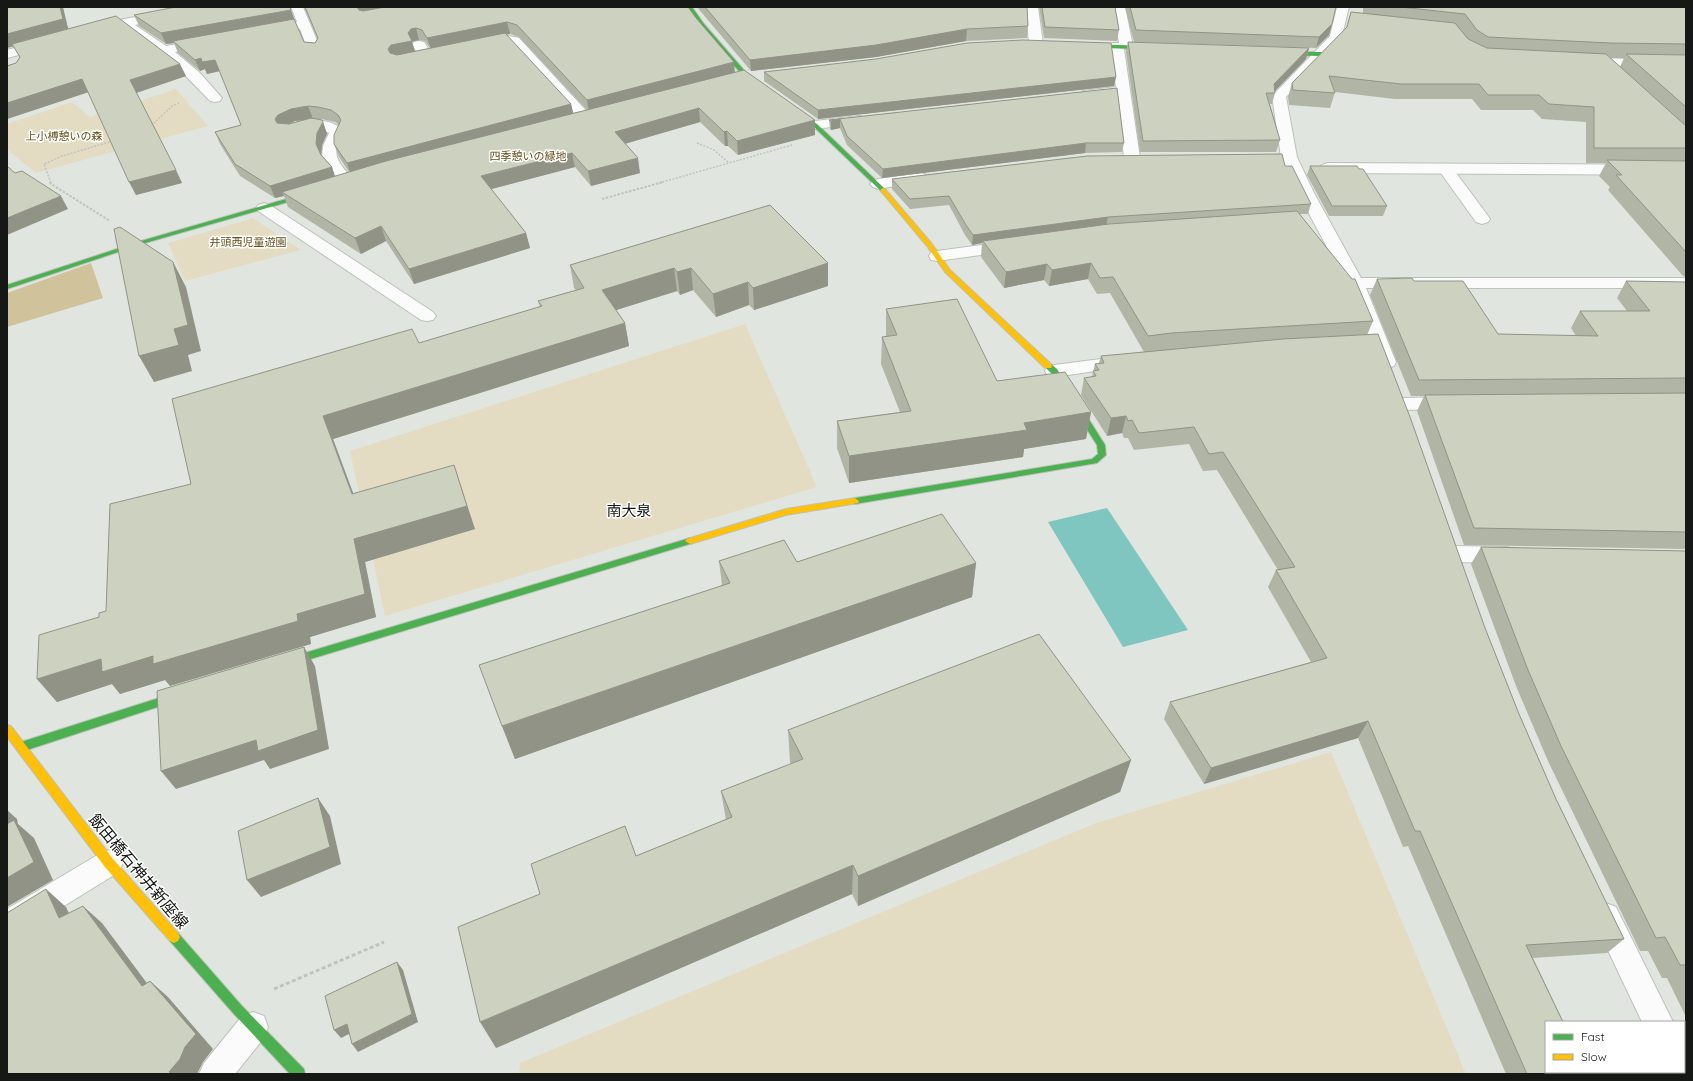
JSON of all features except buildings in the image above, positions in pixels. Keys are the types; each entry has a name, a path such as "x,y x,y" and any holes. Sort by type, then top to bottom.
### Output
{"street":[{"path":"87,33 124,23 212,7"},
{"path":"297,7 314,50"},
{"path":"272,667 786,512 1094,461 1102,455 1101,445 1054,371 948,271 930,245 878,184 826,135 815,125 743,78 689,7"},
{"path":"1032,7 1036,44"},
{"path":"1119,7 1124,90 1132,158"},
{"path":"1356,22 1342,13 1336,37 1321,54 1278,96 1292,162 1306,193 1313,220 1355,282 1372,345 1399,391 1410,424"},
{"path":"124,23 165,50 200,80 213,96"},
{"path":"257,33 303,25"},
{"path":"473,46 504,39 514,41 586,119"},
{"path":"10,57 58,40"},
{"path":"165,50 219,40"},
{"path":"1073,45 1165,48"},
{"path":"420,53 442,52"},
{"path":"1266,52 1321,54"},
{"path":"1572,61 1686,64"},
{"path":"1603,62 1620,78"},
{"path":"743,78 760,74"},
{"path":"1076,95 1124,90"},
{"path":"815,125 870,118"},
{"path":"288,131 316,124 333,128 337,132 336,137 330,146 329,152 333,162 349,182"},
{"path":"1274,157 1292,162 1446,169 1686,170"},
{"path":"1116,158 1148,158"},
{"path":"1446,169 1482,220"},
{"path":"878,184 932,177"},
{"path":"7,287 143,242 325,190"},
{"path":"264,208 427,316"},
{"path":"937,256 1024,244"},
{"path":"1355,282 1686,283"},
{"path":"1054,371 1145,360"},
{"path":"1399,391 1466,403"},
{"path":"1456,557 1526,555"},
{"path":"21,747 197,690"},
{"name":"飯田橋石神井新座線","path":"7,729 110,863 248,1021 299,1074"},
{"path":"7,925 110,863"},
{"path":"1596,896 1658,1021"},
{"path":"215,1074 248,1021"}],"path":[{"path":"147,130 172,106 213,96"},
{"path":"602,200 826,135"},
{"path":"119,139 62,156 44,164 51,184 143,242"},
{"path":"697,143 717,150 729,163"},
{"path":"248,1021 275,989 384,942"}],"green space":[{"name":"上小榑憩いの森","path":"176,89 208,126 36,173 7,149 7,124 72,102 90,117"},
{"name":"井頭西児童遊園","path":"253,218 301,250 185,281 168,243"},
{"path":"745,324 817,487 385,616 350,451"},
{"path":"1331,752 1466,1074 519,1074 520,1063 1096,823"}],"shaded area":[{"path":"91,263 103,298 7,327 7,293"}],"water":[{"path":"1107,508 1188,630 1123,647 1048,522"}],"traffic: fast":[{"path":"689,7 702,25 747,77 815,125 883,190"},
{"path":"1081,45 1156,48"},
{"path":"1278,53 1321,54"},
{"path":"7,287 143,242 314,193"},
{"path":"855,501 1094,461 1102,455 1101,445 1054,371 1048,366"},
{"path":"281,664 690,541"},
{"path":"21,747 187,693"},
{"path":"174,937 238,1010 299,1074"}],"traffic: slow":[{"path":"883,190 930,245 947,271 1048,366"},
{"path":"690,541 786,512 855,501"},
{"path":"7,729 109,863 174,937"}],"district":[{"name":"南大泉","path":"629,510"}],"park label":[{"name":"四季憩いの緑地","path":"528,156"}]}
